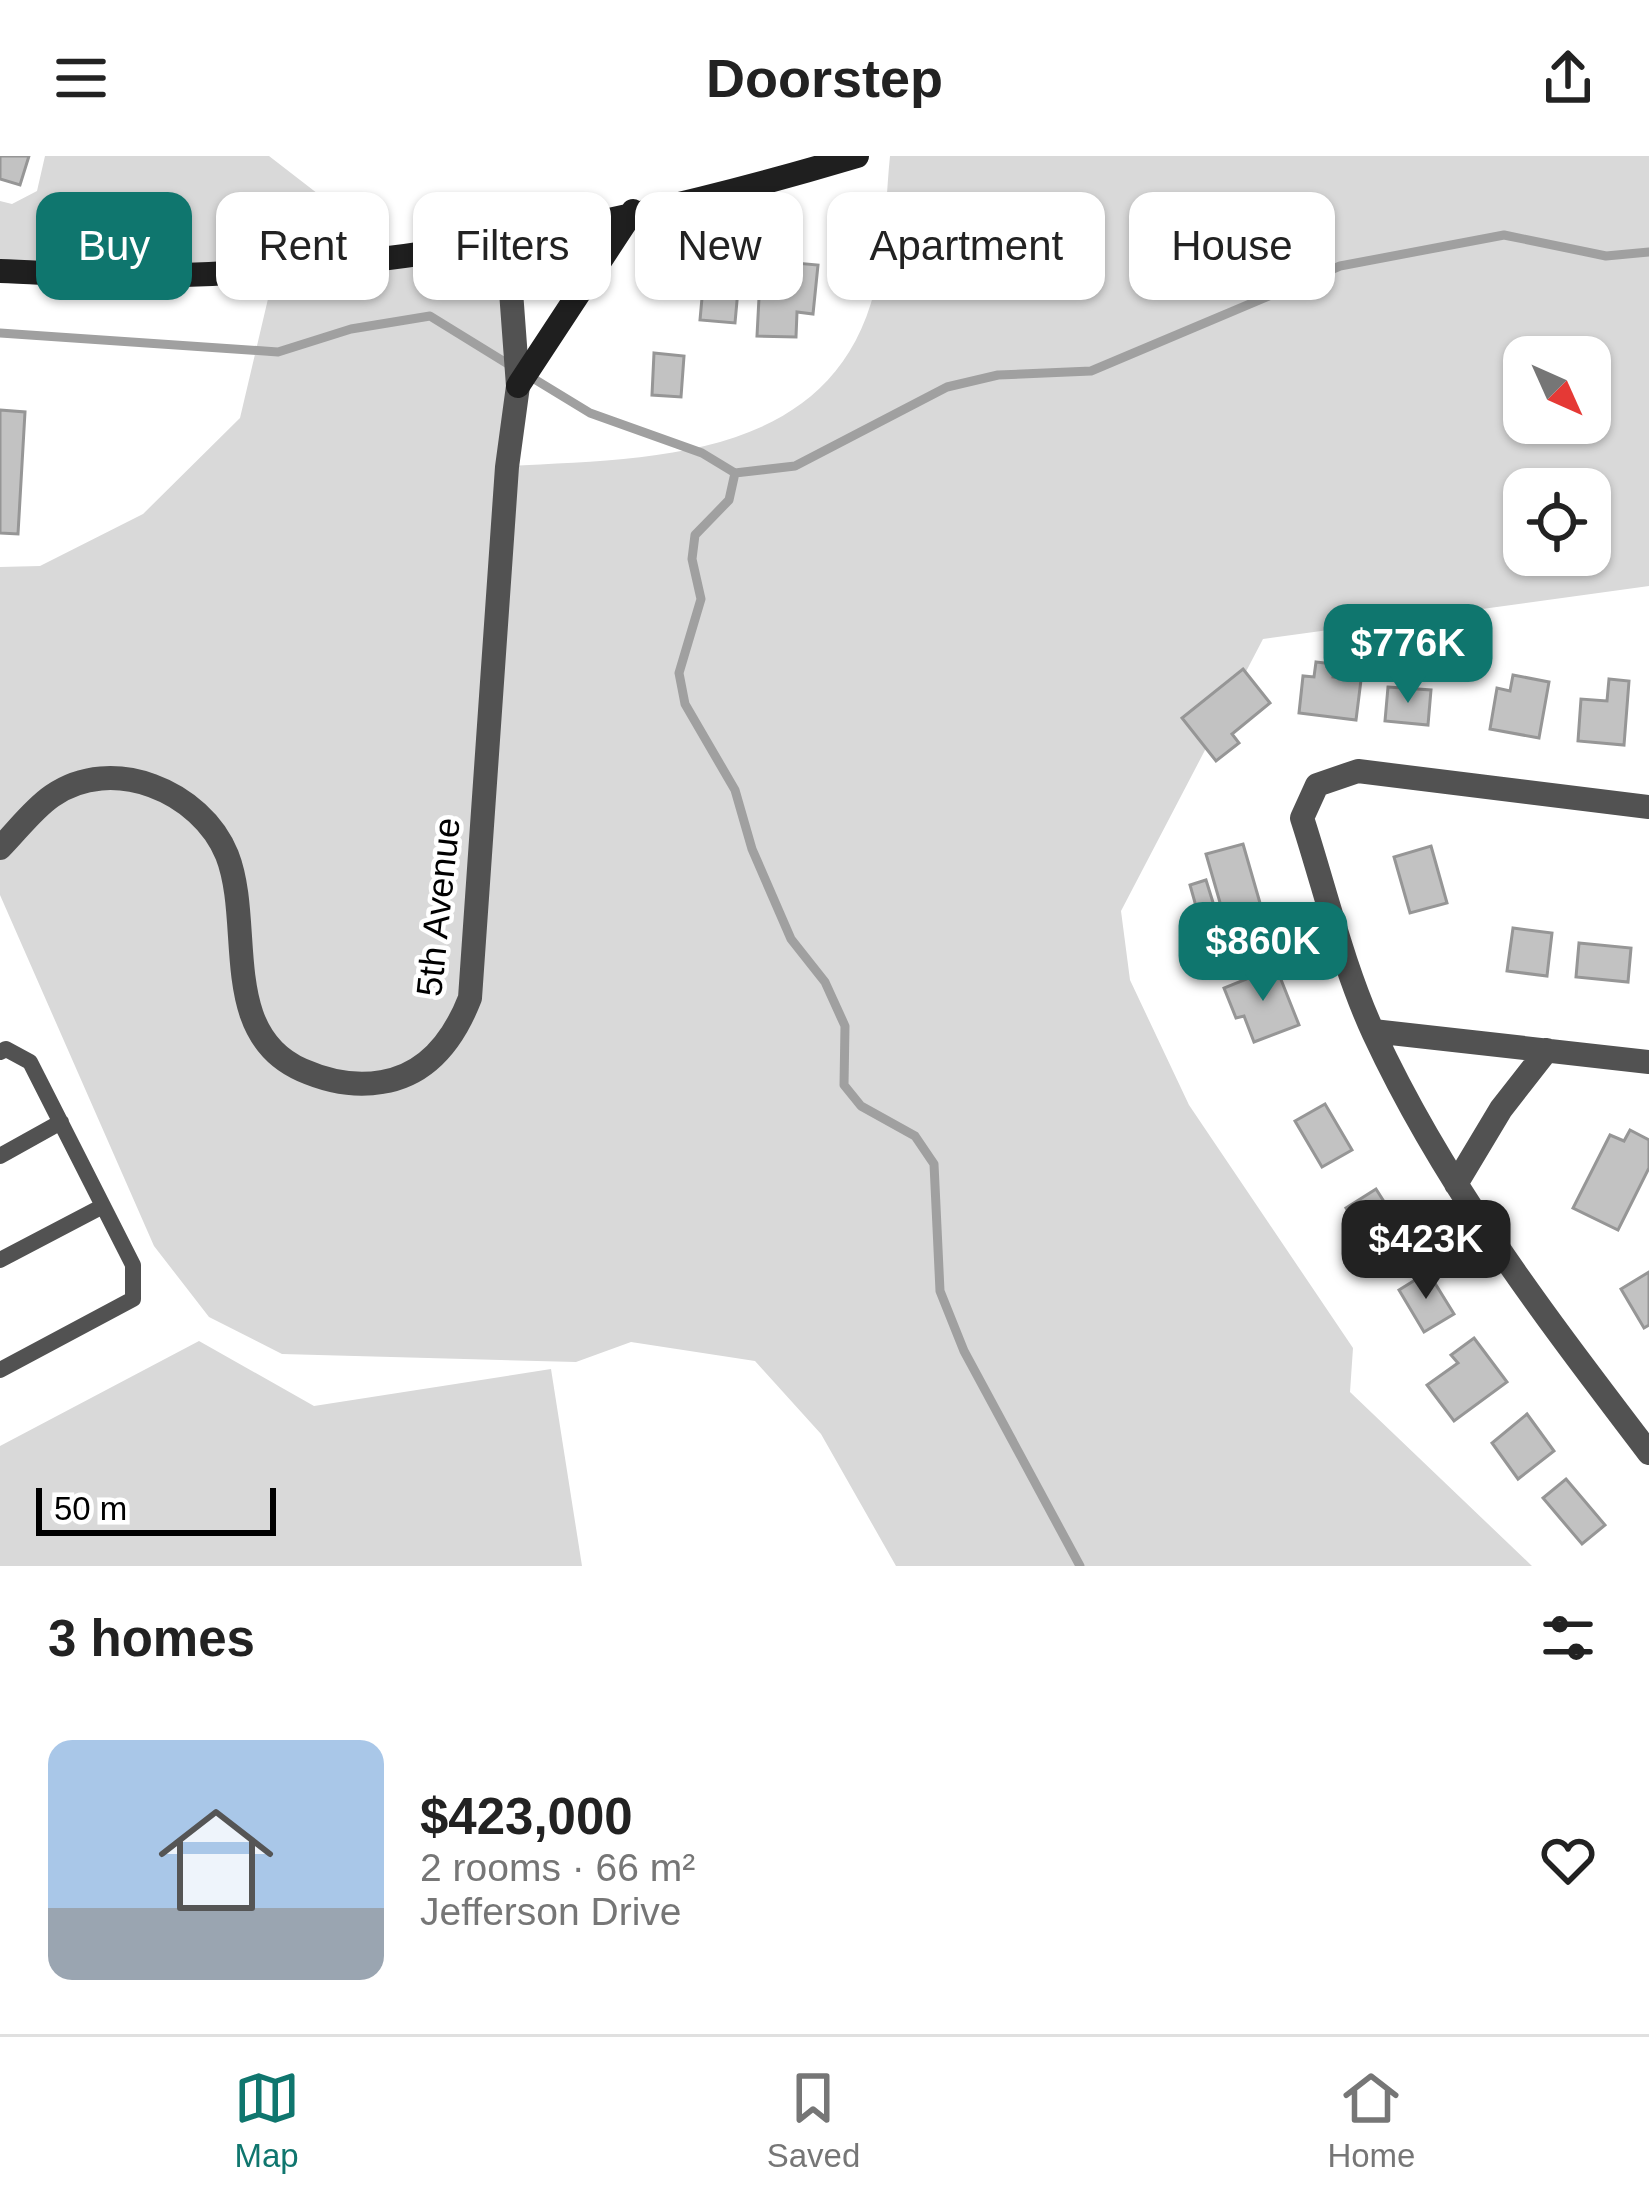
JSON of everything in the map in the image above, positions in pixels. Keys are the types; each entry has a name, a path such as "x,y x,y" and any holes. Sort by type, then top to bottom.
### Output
{"street":[{"path":"611,216 856,156"},
{"path":"518,386 633,211"},
{"path":"0,271 174,275 413,252"},
{"name":"5th Avenue","path":"0,848 52,796 92,778 123,777 158,788 210,821 228,859 246,1001 268,1046 290,1064 350,1084 406,1077 431,1059 460,1022 470,998 507,466 518,386 512,300"},
{"path":"1649,807 1358,771 1317,785 1302,818 1373,1031 1456,1184 1537,1305 1649,1453"},
{"path":"1373,1031 1649,1062"},
{"path":"1456,1184 1501,1109 1547,1050"}],"lane":[{"path":"0,1052 6,1049 29,1062 133,1265 133,1299 0,1370"},
{"path":"0,1156 61,1122"},
{"path":"0,1260 103,1206"}],"shaded area":[{"path":"45,156 269,156 316,192 216,192 216,269 192,270 192,192 36,192 36,271 0,271 0,201 12,204 37,191"},
{"path":"890,156 1649,156 1649,586 1263,639 1121,911 1130,980 1189,1105 1353,1348 1350,1392 1532,1566 896,1566 821,1434 755,1361 631,1342 576,1362 282,1354 209,1317 154,1246 0,895 0,567 40,566 143,514 240,418 268,300 389,300 389,249 397,255 413,252 413,300 507,300 507,466 623,459 735,437 784,415 826,382 858,336 870,300 1105,300 1105,192 887,192"},
{"path":"199,1341 314,1406 551,1369 582,1566 0,1566 0,1446"}],"building":[{"path":"0,156 29,156 20,185 0,179"},
{"path":"803,264 818,265 813,314 797,312 796,337 757,336 759,300 803,300"},
{"path":"702,300 737,300 735,323 700,320"},
{"path":"654,353 684,356 681,397 652,395"},
{"path":"0,410 25,412 18,534 0,533"},
{"path":"1316,662 1334,664 1333,677 1361,680 1356,720 1299,713 1303,676 1314,677"},
{"path":"1243,669 1270,703 1232,734 1239,743 1216,761 1182,718"},
{"path":"1513,675 1549,682 1539,738 1490,729 1497,688 1510,691"},
{"path":"1609,679 1629,681 1624,745 1578,741 1581,699 1607,701"},
{"path":"1388,687 1431,690 1428,725 1385,721"},
{"path":"1243,844 1260,903 1223,913 1206,854"},
{"path":"1431,846 1447,903 1410,913 1394,857"},
{"path":"1206,880 1216,912 1199,917 1190,885"},
{"path":"1513,928 1552,933 1547,976 1507,971"},
{"path":"1579,943 1631,948 1628,982 1576,977"},
{"path":"1276,967 1299,1025 1254,1042 1244,1016 1236,1018 1224,988"},
{"path":"1325,1104 1352,1150 1322,1167 1295,1121"},
{"path":"1630,1130 1649,1140 1649,1168 1618,1230 1573,1208 1610,1135 1624,1141"},
{"path":"1376,1189 1404,1233 1374,1253 1346,1208"},
{"path":"1428,1272 1454,1314 1424,1332 1399,1290"},
{"path":"1649,1272 1649,1325 1644,1328 1621,1289"},
{"path":"1474,1338 1507,1382 1454,1421 1427,1385 1458,1363 1451,1355"},
{"path":"1527,1414 1554,1451 1518,1479 1492,1443"},
{"path":"1566,1479 1605,1525 1582,1544 1543,1498"}],"waterway":[{"path":"526,374 590,413 702,453 735,473 795,466 947,387 998,375 1091,371 1340,266 1504,235 1606,256 1649,252"},
{"path":"0,333 278,352 351,329 430,316 511,366"},
{"path":"735,473 729,500 695,535 692,559 701,599 679,673 685,704 735,790 752,849 791,939 825,982 845,1026 844,1085 861,1106 915,1136 934,1164 940,1291 964,1351 1080,1566"}]}
